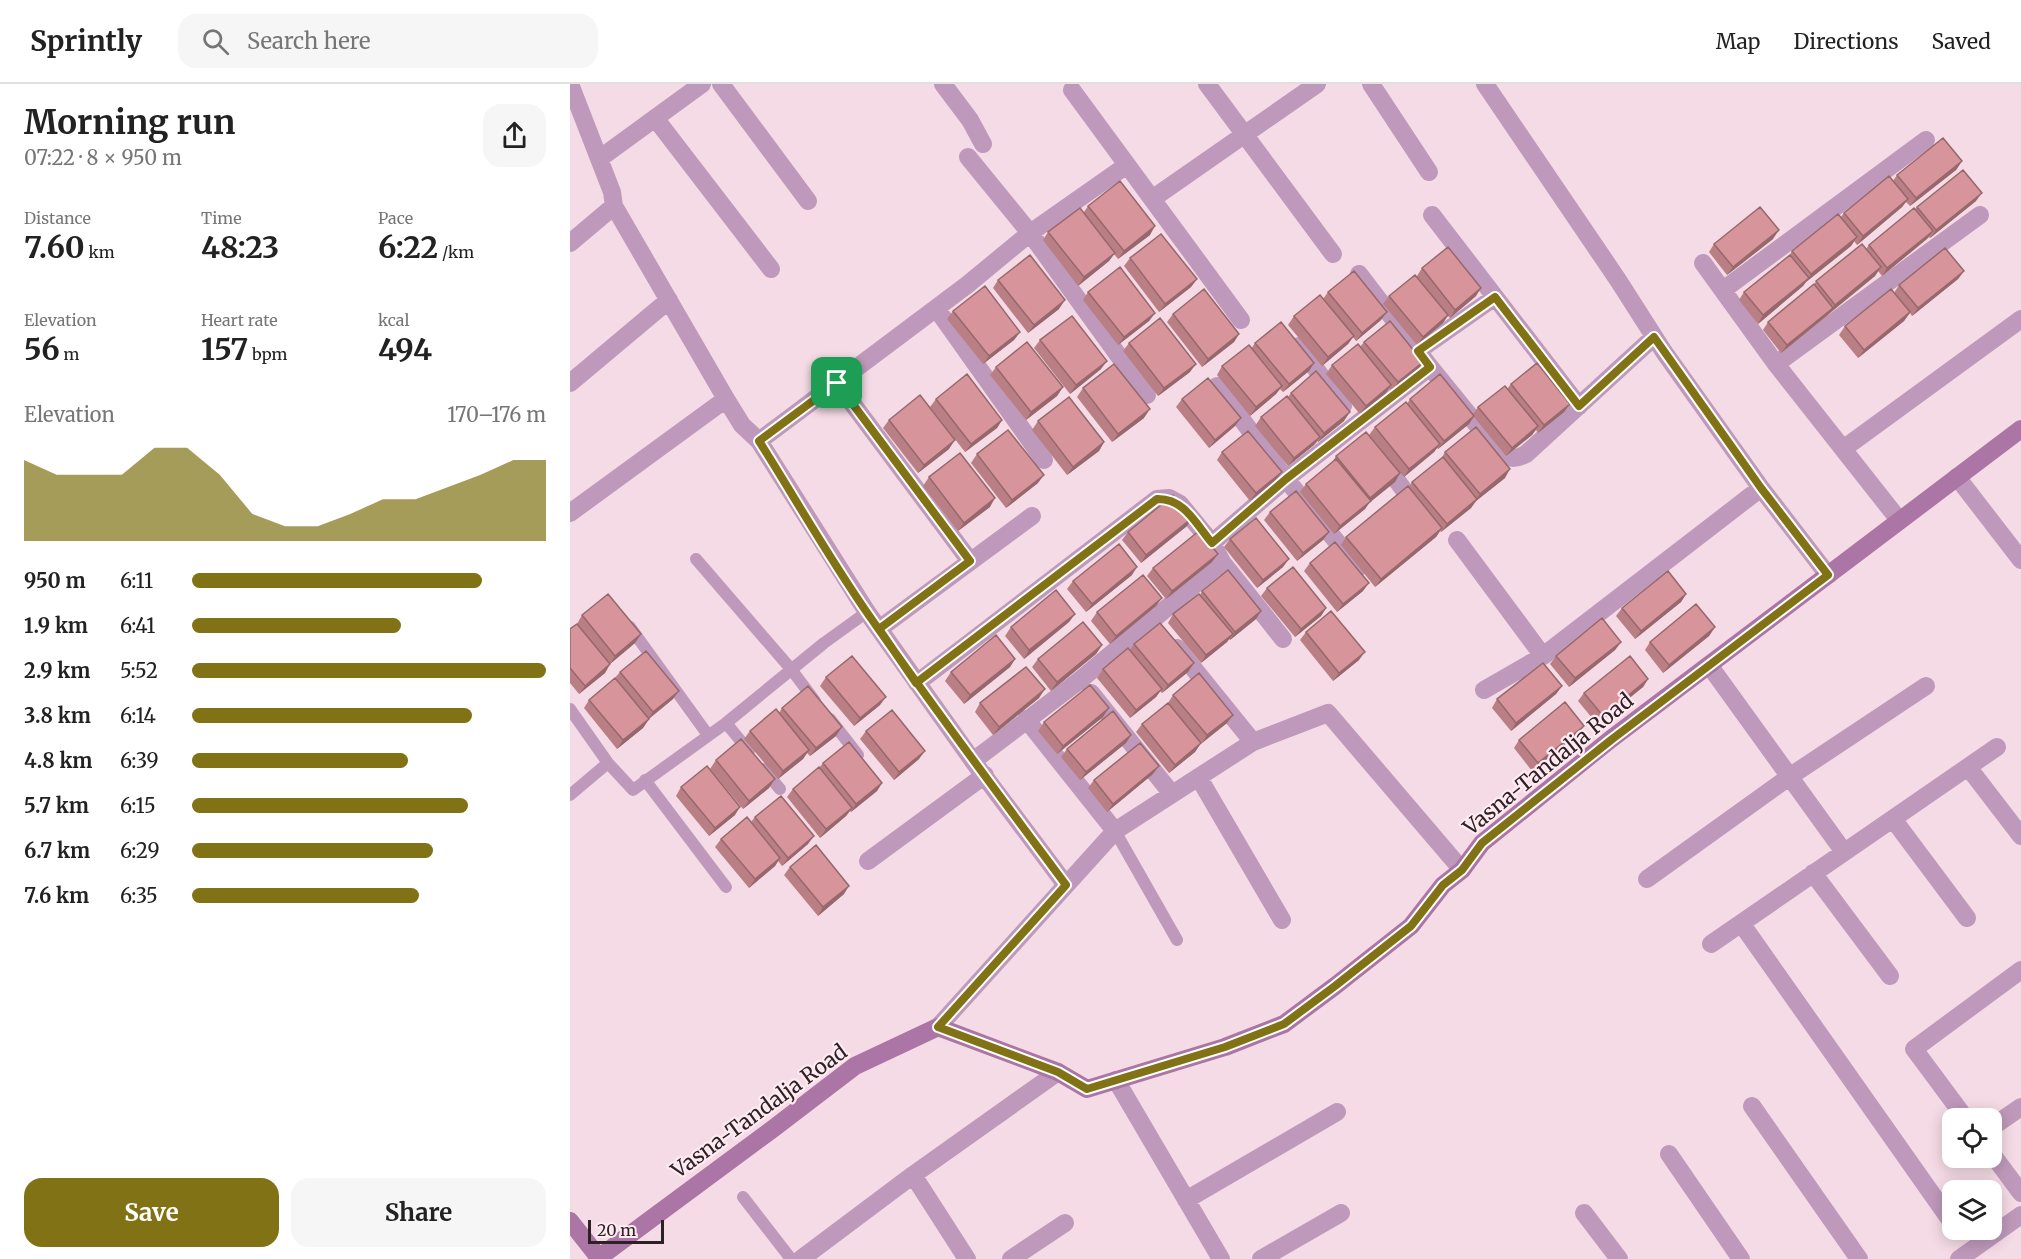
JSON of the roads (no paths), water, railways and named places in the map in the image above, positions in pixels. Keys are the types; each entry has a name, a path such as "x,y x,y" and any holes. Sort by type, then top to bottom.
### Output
{"street":[{"path":"570,84 612,192 614,206 742,425 759,441 867,612 916,683 1066,885"},
{"path":"599,159 702,84"},
{"path":"721,84 808,201"},
{"path":"943,84 970,120 983,144"},
{"path":"1207,84 1333,254"},
{"path":"1152,198 1317,84"},
{"path":"1371,84 1429,172"},
{"path":"1485,84 1654,337 1761,488 1828,575"},
{"path":"1072,90 1241,320"},
{"path":"655,118 771,269"},
{"path":"1723,290 1926,140"},
{"path":"968,157 1030,233 1147,395"},
{"path":"759,441 936,308 1030,233 1127,165"},
{"path":"570,243 614,206"},
{"path":"1432,215 1579,406"},
{"path":"1776,364 1980,215"},
{"path":"1703,262 1776,364 1899,520"},
{"path":"1359,274 1430,367 1499,452 1508,458 1517,459 1526,454 1654,337"},
{"path":"1418,351 1495,297"},
{"path":"570,382 669,300"},
{"path":"936,308 1044,459"},
{"path":"1843,449 2021,318"},
{"path":"1287,330 1425,520"},
{"path":"1212,543 1286,479 1364,434 1430,367"},
{"path":"837,383 970,561"},
{"path":"1217,386 1286,479 1358,568"},
{"path":"570,513 726,399"},
{"name":"Vasna-Tandalja Road","path":"599,1258 855,1066 938,1027 1058,1072 1087,1089 1225,1047 1284,1024 1411,926 1443,885 1462,870 1482,843 1611,740 2021,429"},
{"path":"1956,477 2021,561"},
{"path":"1484,690 1543,656 1761,488"},
{"path":"916,683 1157,499 1169,498 1180,504 1283,639"},
{"path":"879,629 1032,516"},
{"path":"1457,540 1543,656"},
{"path":"868,861 979,768 1026,719 1080,680 1222,562"},
{"path":"1153,619 1253,742"},
{"path":"1709,665 1844,852"},
{"path":"1080,680 1172,794"},
{"path":"1647,879 1789,777 1926,686"},
{"path":"938,1027 1115,831 1253,742 1328,713 1462,870"},
{"path":"1026,719 1115,831"},
{"path":"1711,944 1997,747"},
{"path":"1968,767 2021,836"},
{"path":"1200,778 1282,920"},
{"path":"1893,819 1967,918"},
{"path":"1813,873 1890,976"},
{"path":"1741,923 1942,1208"},
{"path":"1958,1108 1914,1049 2021,970"},
{"path":"801,1259 913,1175 1058,1072"},
{"path":"1116,1080 1221,1259"},
{"path":"1752,1106 1859,1259"},
{"path":"2002,1120 2021,1107"},
{"path":"1186,1200 1337,1112"},
{"path":"1669,1154 1741,1259"},
{"path":"2002,1167 2021,1193"},
{"path":"913,1175 967,1259"},
{"path":"1261,1259 1341,1213"},
{"path":"1584,1213 1619,1259"},
{"path":"1960,1240 1965,1255 2021,1215"},
{"path":"570,1221 599,1258"},
{"path":"1011,1259 1065,1223"}],"lane":[{"path":"696,560 791,669 868,768"},
{"path":"570,709 608,763 633,790 726,723 824,642 867,612"},
{"path":"624,618 708,735"},
{"path":"726,723 780,789"},
{"path":"570,795 608,763"},
{"path":"645,780 726,887"},
{"path":"1115,831 1177,940"},
{"path":"743,1197 791,1259"}]}
